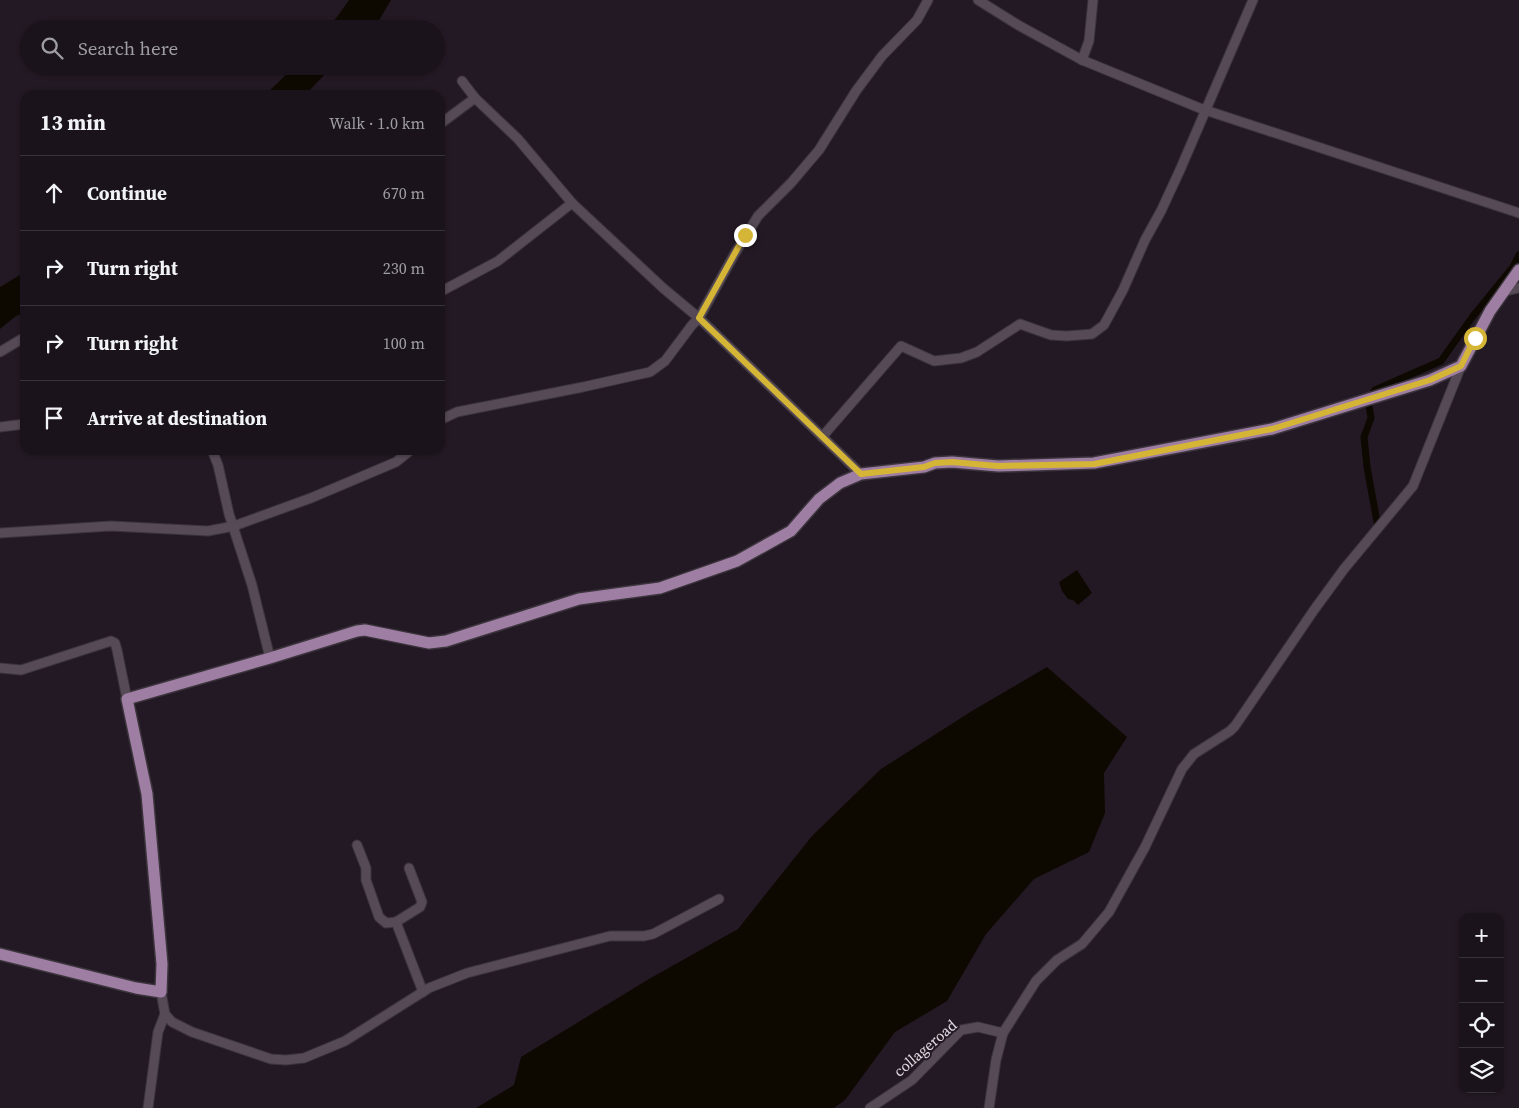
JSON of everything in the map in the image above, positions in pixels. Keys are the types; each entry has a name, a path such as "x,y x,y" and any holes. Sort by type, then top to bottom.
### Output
{"main road":[{"path":"0,954 136,988 161,992 162,964 147,794 127,699 357,631 365,630 429,643 446,641 579,599 660,588 737,561 791,531 819,499 840,483 861,474 952,462 998,466 1094,464 1272,429 1430,380 1461,366 1490,311 1519,270"}],"street":[{"path":"445,418 457,412 650,372 665,361 699,318 758,216 819,150 856,91 882,56 917,20 928,0"},
{"path":"978,0 1018,25 1082,60 1206,110 1519,213"},
{"path":"1082,60 1089,41 1093,0"},
{"path":"822,437 901,346 934,361 961,358 977,352 1020,324 1052,335 1082,336 1099,331 1104,326 1161,211 1253,0"},
{"path":"462,81 474,98 518,139 572,203 663,288 699,318 861,474"},
{"path":"445,120 474,98"},
{"path":"445,289 498,262 572,203"},
{"path":"1505,291 1519,288"},
{"path":"0,352 20,340"},
{"path":"988,1108 996,1060 1003,1033 1036,981 1057,960 1082,944 1109,912 1145,848 1182,769 1194,754 1230,732 1235,726 1334,583 1413,486 1461,366"},
{"path":"0,427 20,425"},
{"path":"213,455 252,584 270,658"},
{"path":"0,533 111,526 208,531 234,526 311,498 396,462 405,455"},
{"path":"0,668 21,670 111,641 115,643 117,650 127,699"},
{"path":"357,845 366,868 366,880 379,917 386,923 396,922 420,907 422,902 409,868"},
{"path":"161,992 165,1014 172,1022 192,1032 270,1059 304,1058 345,1041 423,992 467,973 610,936 644,936 653,934 719,899"},
{"path":"396,922 423,992"},
{"path":"148,1108 158,1032 165,1014"},
{"name":"collageroad","path":"870,1108 912,1080 962,1030 978,1027 1003,1033"}],"shaded area":[{"path":"349,0 391,0 379,20 334,20"},
{"path":"286,75 324,75 310,90 270,90"},
{"path":"20,275 20,315 0,329 0,287"},
{"path":"1077,570 1092,593 1078,605 1073,600 1068,599 1062,591 1059,582"},
{"path":"1047,667 1127,737 1104,773 1105,813 1089,852 1034,879 986,934 947,1001 895,1032 845,1100 834,1108 476,1108 514,1085 521,1057 649,979 738,929 812,836 881,769 972,711"}],"waterway":[{"path":"1377,522 1367,467 1364,437 1371,418 1368,400 1375,390 1441,361 1473,316 1513,267 1519,255"}],"route":[{"path":"745,235 699,318 861,474 903,470 924,467 935,463 952,462 998,466 1094,464 1272,429 1430,380 1461,366 1475,338"}]}
